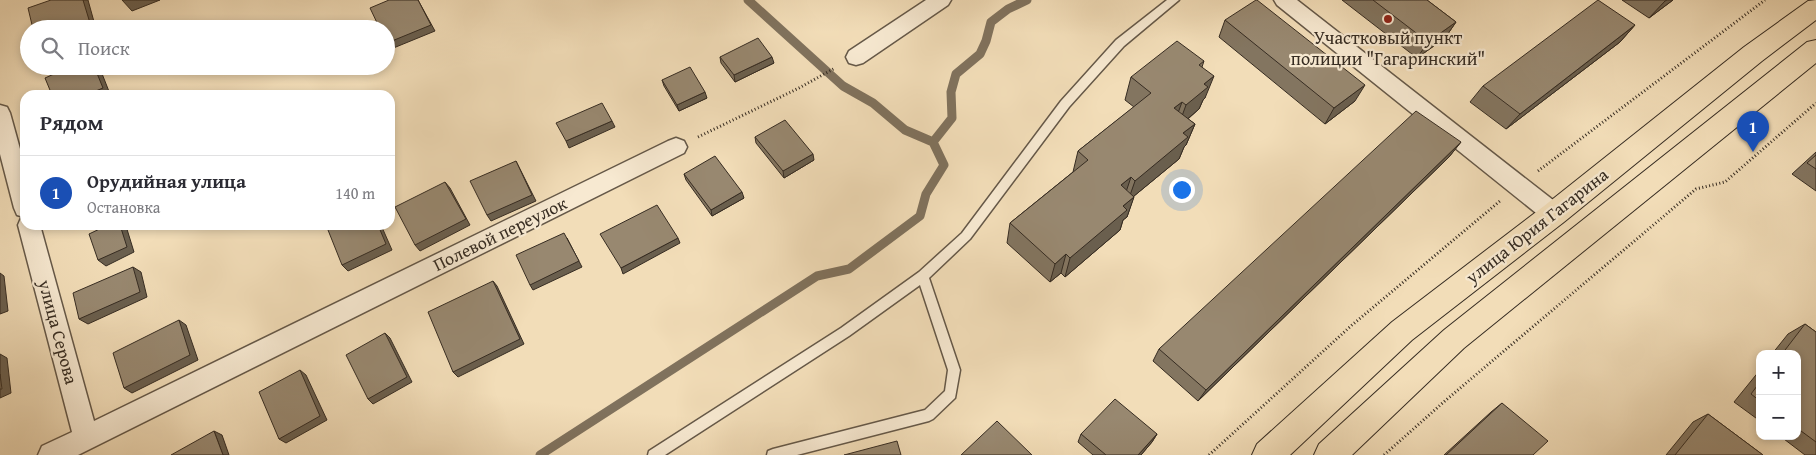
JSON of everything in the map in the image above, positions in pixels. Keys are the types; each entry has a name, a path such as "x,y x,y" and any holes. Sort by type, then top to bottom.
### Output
{"main road":[{"name":"улица Юрия Гагарина","path":"1268,455 1402,331 1554,214 1753,54 1816,7"},
{"name":"улица Юрия Гагарина","path":"1330,455 1454,339 1816,49"}],"street":[{"path":"856,57 941,0"},
{"path":"1284,0 1554,214"},
{"path":"0,113 20,189"},
{"name":"Полевой переулок","path":"51,455 676,147"},
{"name":"улица Серова","path":"31,230 86,438"}],"lane":[{"path":"654,455 845,332 923,276 966,236 1065,104 1120,42 1174,0"},
{"path":"774,455 930,415 951,394 954,370 923,276"}],"path":[{"path":"1209,455 1278,388 1365,312 1518,186 1765,0"},
{"path":"676,147 799,88 856,57"},
{"path":"1384,455 1446,400 1696,189 1725,182 1816,103"}],"building":[{"path":"51,0 83,0 89,20 31,20 28,8"},
{"path":"389,0 418,0 431,25 395,40 395,20 376,20 370,8"},
{"path":"1256,0 1365,85 1334,108 1225,20"},
{"path":"1373,0 1427,0 1456,22 1428,42"},
{"path":"1598,0 1635,25 1520,114 1483,86"},
{"path":"758,38 772,57 734,75 720,57"},
{"path":"1177,41 1204,61 1199,65 1214,76 1204,84 1208,87 1186,105 1182,102 1174,108 1195,124 1183,133 1188,137 1135,181 1131,177 1121,185 1134,197 1123,206 1127,210 1070,258 1066,254 1055,264 1010,223 1088,160 1078,151 1151,93 1131,77"},
{"path":"690,67 705,92 677,105 662,80"},
{"path":"52,75 98,75 103,88 98,90 50,90 45,78"},
{"path":"602,103 612,121 566,141 556,123"},
{"path":"1416,111 1461,142 1206,390 1159,349"},
{"path":"785,120 813,154 783,171 755,137"},
{"path":"1816,155 1816,169 1807,163"},
{"path":"715,156 742,192 711,210 684,174"},
{"path":"516,161 532,195 487,215 470,181"},
{"path":"445,182 466,219 415,245 395,207"},
{"path":"657,205 678,238 621,268 600,234"},
{"path":"97,230 122,230 127,247 98,260 89,234"},
{"path":"328,230 380,230 386,244 342,265"},
{"path":"564,233 579,261 530,285 516,255"},
{"path":"133,267 140,292 79,319 73,293"},
{"path":"493,281 520,339 453,372 428,312"},
{"path":"179,320 190,355 124,388 113,353"},
{"path":"1805,324 1816,332 1816,442 1801,431 1801,350 1785,350"},
{"path":"385,333 407,377 368,399 346,355"},
{"path":"300,370 320,416 279,439 259,392"},
{"path":"1756,387 1756,398 1751,394"},
{"path":"1115,399 1157,434 1138,455 1106,455 1081,434"},
{"path":"1502,403 1548,441 1533,455 1446,455"},
{"path":"1708,414 1763,455 1675,455"},
{"path":"997,421 1032,455 961,455"},
{"path":"214,431 223,455 171,455"},
{"path":"897,441 901,455 844,455"}],"waterway":[{"path":"748,0 843,86 873,103 905,130 933,142"},
{"path":"933,142 952,118 951,92 956,74 980,54 991,22 1008,9 1027,0"},
{"path":"540,455 817,276 849,269 920,216 926,194 944,165 933,142"}],"place":[{"name":"Участковый пункт полиции \"Гагаринский\"","path":"1388,19"},
{"name":"Орудийная улица","path":"1753,152"}]}
